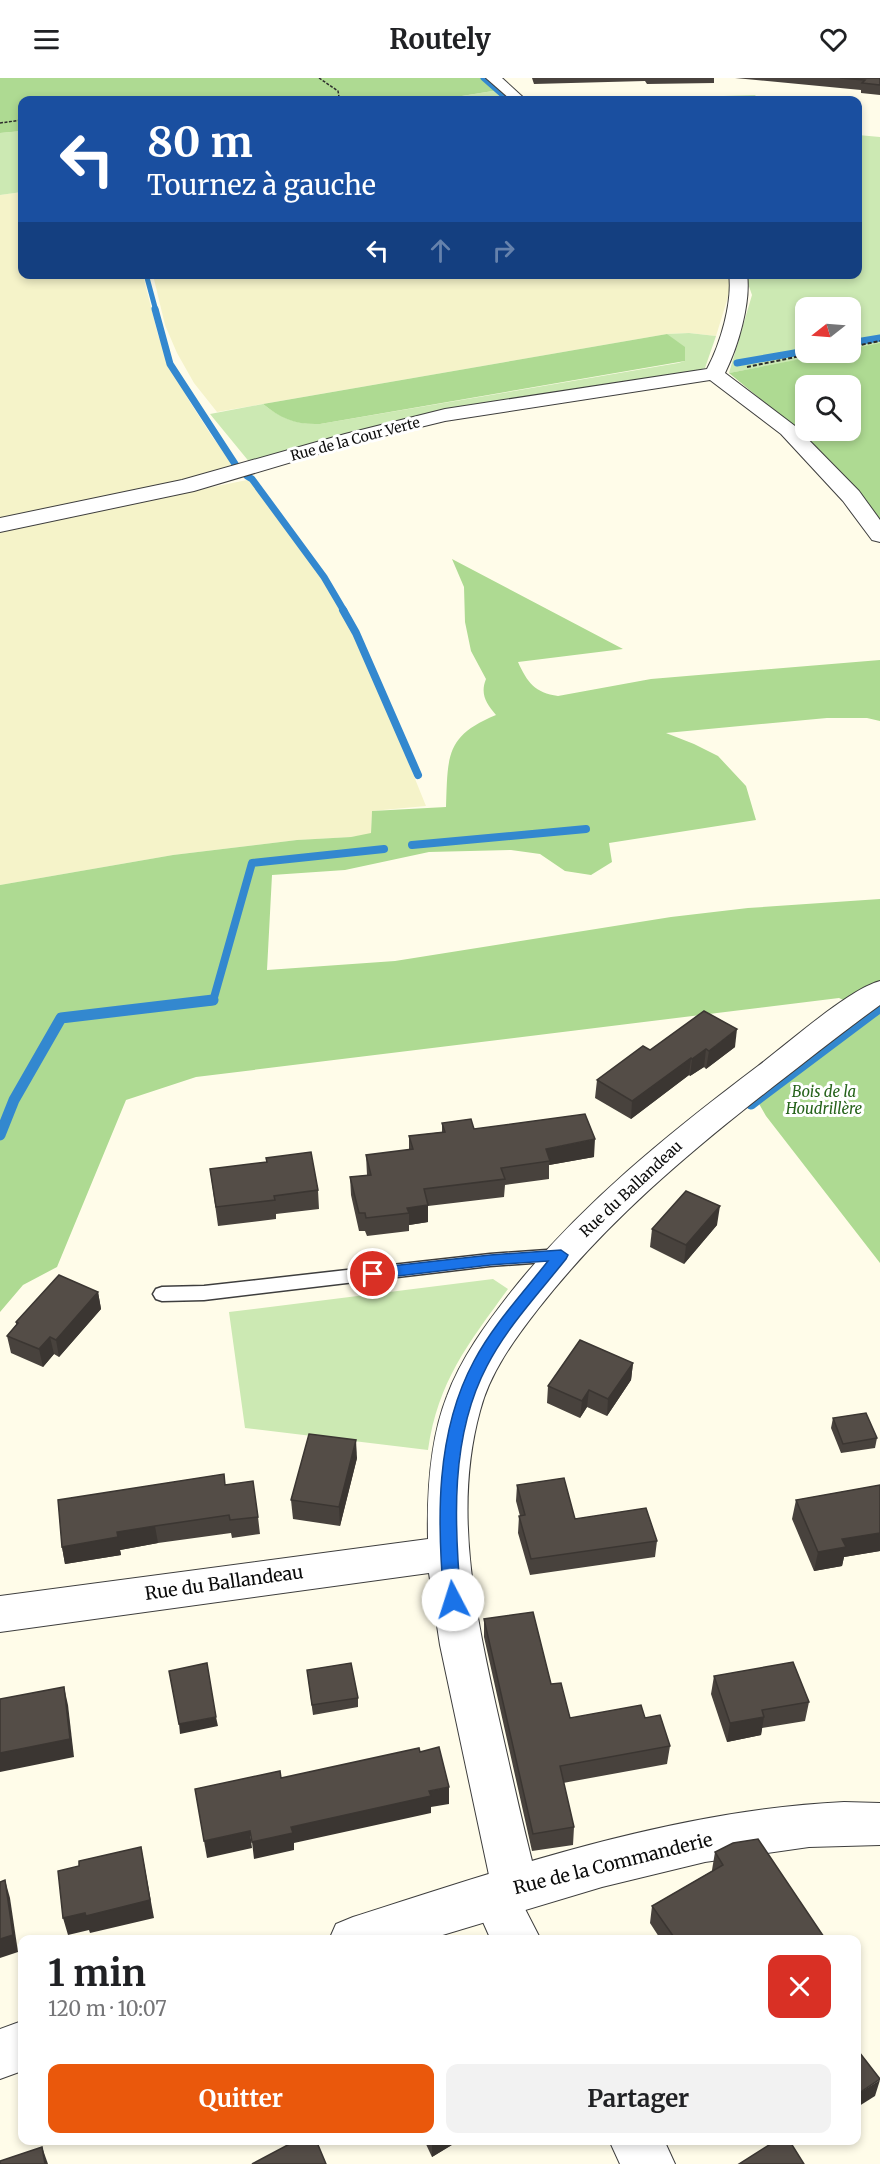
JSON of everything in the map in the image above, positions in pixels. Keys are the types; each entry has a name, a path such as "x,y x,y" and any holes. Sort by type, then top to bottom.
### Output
{"street":[{"path":"493,78 514,96"},
{"path":"739,279 740,289 725,354 714,374 788,430 852,496 880,535"},
{"name":"Rue de la Cour Verte","path":"0,525 186,486 352,438 445,416 527,401 714,374"},
{"name":"Rue du Ballandeau","path":"514,1935 504,1917 502,1837 459,1632 448,1553 449,1491 457,1425 467,1394 480,1363 497,1337 561,1255 602,1212 687,1137 880,991"},
{"name":"Rue du Ballandeau","path":"0,1614 448,1553"},
{"name":"Rue de la Commanderie","path":"369,1935 505,1891 687,1843 745,1831 826,1823 880,1824"},
{"path":"0,2054 18,2047"},
{"path":"638,2145 649,2164"}],"lane":[{"path":"162,1294 214,1292 490,1260 561,1255"}],"path":[{"path":"320,78 338,91 339,96"},
{"path":"0,123 18,121"},
{"path":"861,344 880,341"},
{"path":"714,374 795,357"}],"shaded area":[{"path":"18,193 18,279 144,279 158,335 170,364 188,399 213,438 240,471 0,520 0,195"},
{"path":"154,279 730,279 732,284 716,336 689,333 667,334 217,412 194,383 165,325"},
{"path":"252,479 323,576 356,633 426,806 372,811 371,834 297,840 173,855 0,885 0,530"}],"green space":[{"path":"0,78 485,78 499,90 462,96 18,96 18,131 0,133"},
{"path":"499,90 506,96 462,96"},
{"path":"18,131 18,193 0,195 0,133"},
{"path":"862,135 880,137 880,344 861,348 861,297 795,297 795,361 729,373 752,295 746,279 862,279"},
{"path":"689,333 716,336 705,368 692,373 516,399 251,464 210,414 263,404 290,420 320,424 678,363 685,361 667,334"},
{"path":"667,334 685,347 685,361 320,424 290,420 276,414 263,404"},
{"path":"880,343 880,521 810,441 861,441 861,375 795,375 795,428 729,373 795,360 795,363 861,363 861,347"},
{"name":"Bois de la Houdrillère","path":"452,559 623,649 518,662 529,681 543,692 558,696 651,679 880,660 880,721 867,718 827,718 666,733 718,756 746,786 756,820 609,843 612,862 591,875 565,871 540,854 511,850 429,852 345,870 272,875 267,970 395,961 671,917 748,908 880,899 880,1263 766,1116 750,1088 857,1006 839,998 196,1077 126,1100 57,1267 23,1285 0,1312 0,885 173,855 297,840 351,837 371,833 372,811 446,807 449,761 458,740 479,723 496,715 485,698 486,679 471,651 465,622 464,587"},
{"path":"493,1279 508,1289 468,1346 447,1383 439,1403 428,1450 245,1428 229,1312"}],"building":[{"path":"840,78 880,78 880,85 862,83 865,80"},
{"path":"704,1011 737,1029 709,1051 706,1049 691,1058 632,1101 597,1080 643,1046 650,1050"},
{"path":"585,1114 595,1139 546,1149 550,1161 501,1168 505,1179 424,1189 428,1205 407,1208 409,1213 366,1218 365,1213 359,1213 350,1177 371,1175 366,1155 413,1149 409,1136 445,1132 442,1123 471,1119 474,1129"},
{"path":"311,1152 318,1190 274,1196 275,1200 216,1207 210,1169 267,1162 266,1158"},
{"path":"686,1191 720,1206 686,1245 652,1229"},
{"path":"59,1275 98,1292 56,1340 50,1337 39,1349 7,1336 18,1323 16,1322"},
{"path":"580,1340 633,1363 608,1399 589,1390 582,1401 548,1386"},
{"path":"866,1413 877,1438 843,1444 833,1418"},
{"path":"309,1434 356,1440 339,1507 291,1500"},
{"path":"224,1474 225,1485 253,1481 258,1517 230,1520 229,1515 155,1526 117,1532 118,1537 62,1547 58,1500"},
{"path":"564,1478 575,1519 646,1508 657,1541 531,1559 519,1516 525,1515 517,1485"},
{"path":"880,1485 880,1533 842,1539 846,1547 818,1552 796,1500"},
{"path":"533,1612 551,1684 561,1683 570,1718 641,1705 645,1718 660,1715 670,1746 560,1766 574,1827 533,1834 484,1619"},
{"path":"793,1662 809,1702 762,1710 764,1717 730,1723 714,1676"},
{"path":"207,1663 216,1717 179,1724 169,1671"},
{"path":"351,1663 358,1698 312,1705 307,1670"},
{"path":"64,1687 70,1739 0,1753 0,1699"},
{"path":"439,1747 449,1787 429,1791 431,1796 291,1827 293,1833 252,1842 250,1831 204,1841 195,1789 280,1771 281,1778 419,1748 420,1752"},
{"path":"758,1839 823,1935 672,1935 652,1906 723,1865 715,1852 733,1843"},
{"path":"141,1847 150,1900 86,1916 85,1913 63,1918 58,1871 79,1866 79,1861"},
{"path":"5,1880 13,1935 0,1939 0,1882"},
{"path":"861,2054 880,2079 861,2092"},
{"path":"288,2145 318,2145 326,2164 252,2164"},
{"path":"769,2145 792,2145 804,2164 739,2164"},
{"path":"42,2147 45,2164 0,2164 0,2161"}],"waterway":[{"path":"483,78 503,96"},
{"path":"147,279 156,311"},
{"path":"155,309 170,364 237,467"},
{"path":"861,341 880,338"},
{"path":"737,363 795,353"},
{"path":"247,476 252,479 324,577 344,611"},
{"path":"343,610 356,633 418,775"},
{"path":"412,845 586,829"},
{"path":"206,1002 213,1001 252,863 384,849"},
{"path":"0,1135 14,1100 61,1018 213,1000"},
{"path":"751,1104 880,1007"}],"route":[{"path":"373,1274 490,1260 561,1255 522,1303 480,1363 457,1425 447,1520 453,1600"}]}
